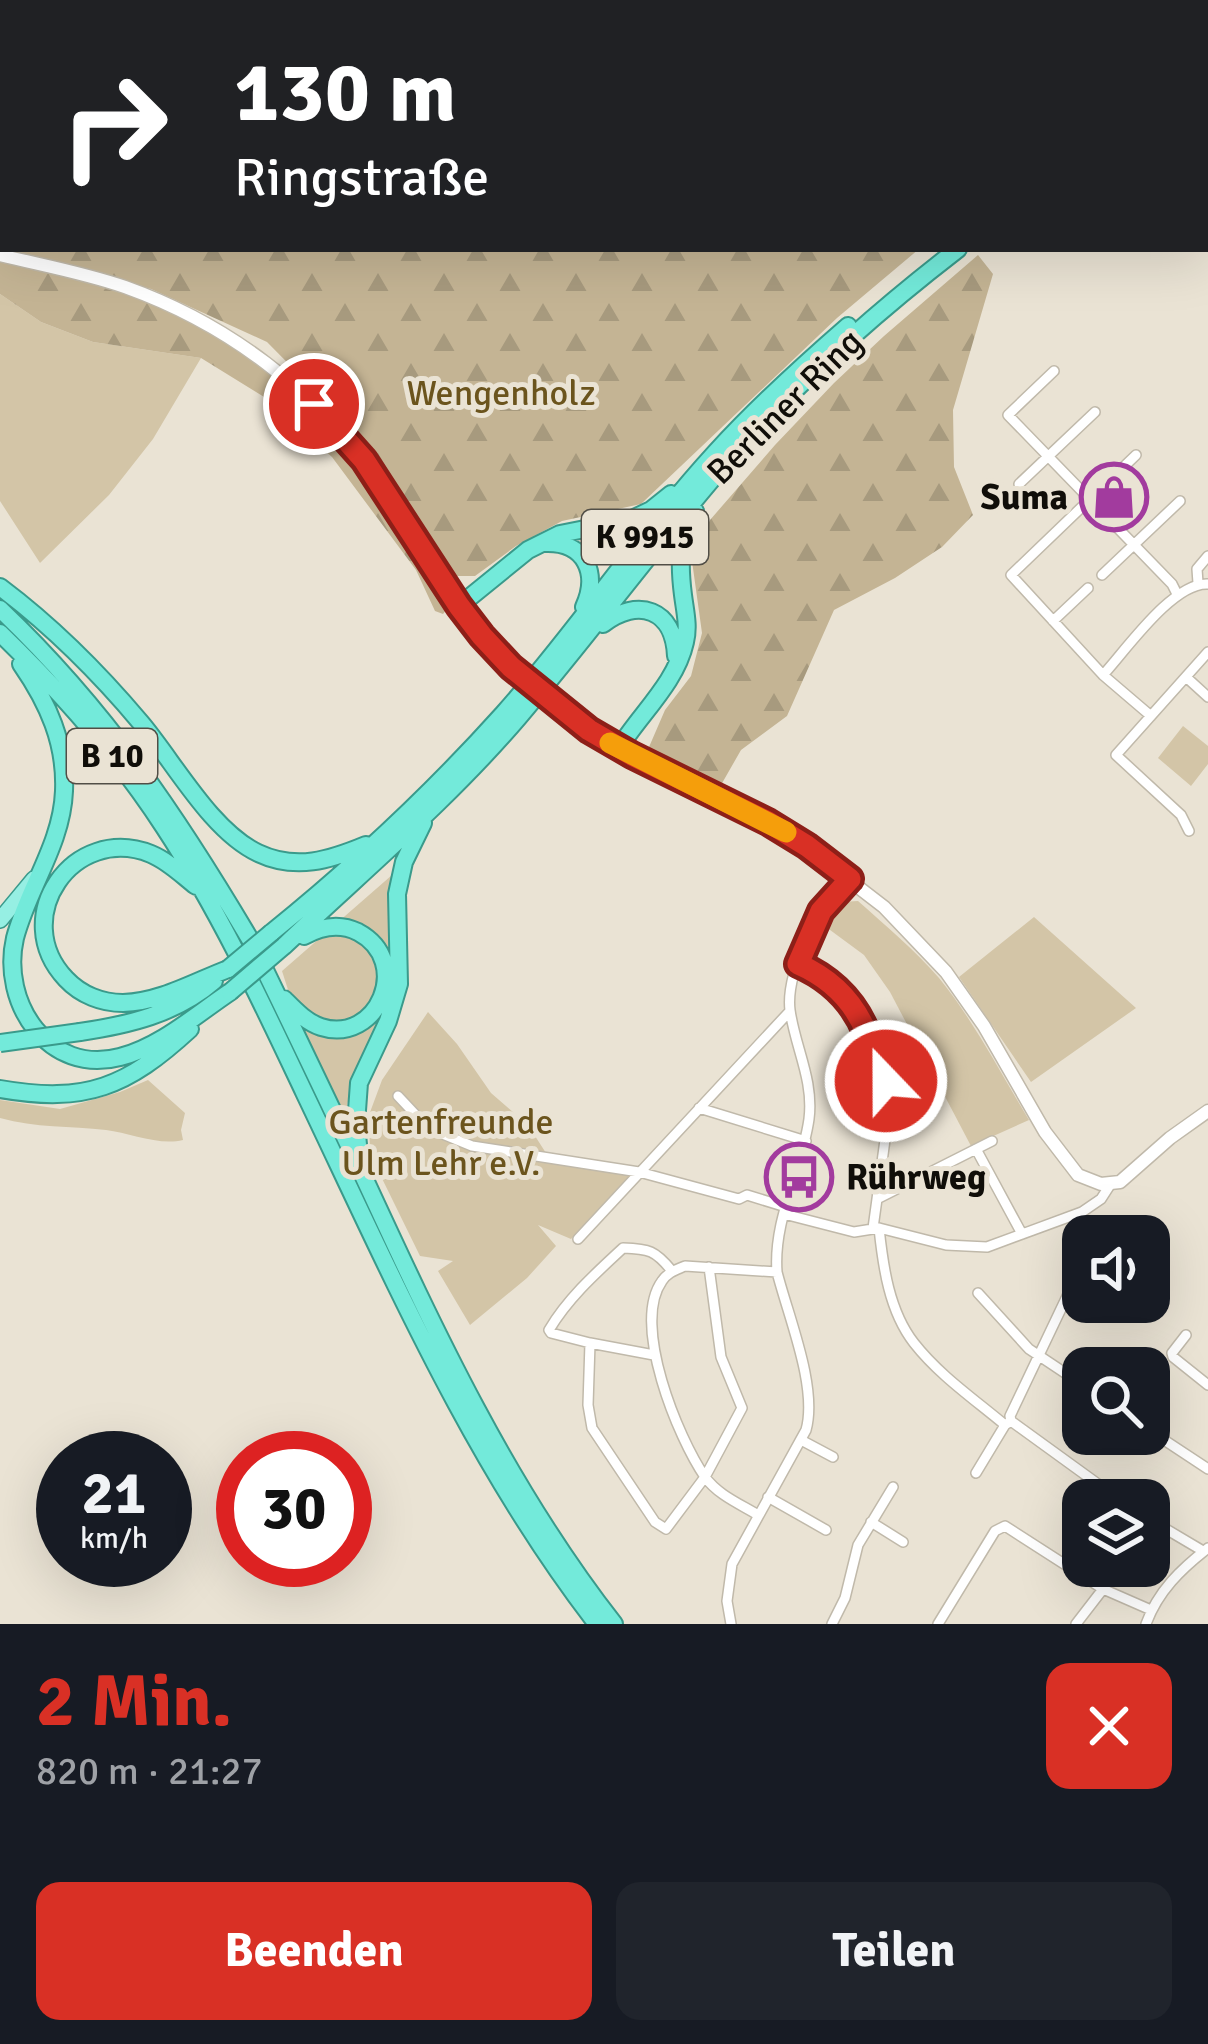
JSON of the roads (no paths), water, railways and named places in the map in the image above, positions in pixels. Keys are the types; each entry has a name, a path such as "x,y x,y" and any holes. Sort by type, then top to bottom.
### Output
{"highway":[{"name":"Berliner Ring","path":"278,940 429,812 515,721 584,627 799,369 937,252"},
{"name":"Berliner Ring","path":"722,456 853,336 954,252"},
{"path":"459,606 528,550 560,534 640,516 722,456"},
{"path":"619,748 676,667 685,646 680,563 685,532 722,456"},
{"path":"539,544 556,542 570,547 590,568 584,627"},
{"path":"0,587 114,691 209,811 257,853 296,863 314,862 347,853 390,831"},
{"name":"B 10","path":"0,609 91,704 145,772 218,884 494,1445 561,1554 614,1624"},
{"path":"584,627 621,612 648,611 672,632 676,667"},
{"name":"Berliner Ring","path":"278,940 390,831 584,627"},
{"path":"0,634 37,687 59,740 64,776 62,812 16,936 12,977 22,1013 45,1040 83,1058 120,1058 230,992"},
{"name":"B 10","path":"0,634 79,713 162,823 206,894 439,1369 508,1496 597,1624"},
{"path":"361,1171 356,1124 359,1083 395,1001 400,969 400,874 429,812"},
{"path":"202,984 118,1003 87,995 52,961 43,931 47,902 61,876 100,850 148,853 206,894"},
{"path":"274,990 307,1020 339,1030 370,1015 387,981 387,968 378,950 349,928 333,926 278,940"},
{"name":"K 9915","path":"202,984 278,940"},
{"name":"K 9915","path":"0,1089 76,1093 122,1079 166,1052 278,940"},
{"path":"0,1042 145,1019 188,1000 202,984"}],"main road":[{"path":"0,920 43,867"}],"street":[{"path":"0,255 151,297 260,356 334,424 364,460 459,606 511,667 589,730 768,822 807,846 884,907 946,972 1070,1167 1086,1179 1110,1185"},
{"path":"1054,371 1008,415 1177,594"},
{"path":"1019,484 1095,412"},
{"path":"1136,455 1011,575 1103,675 1151,716"},
{"path":"1102,574 1180,501"},
{"path":"1103,675 1177,594 1203,583 1197,569 1208,556"},
{"path":"1054,621 1088,588"},
{"path":"1190,831 1181,815 1116,755 1208,652"},
{"path":"1186,677 1208,697"},
{"path":"731,1624 727,1601 731,1569 808,1424 809,1401 777,1272 777,1242 806,1142 811,1103 790,1011 791,988 821,911 845,876"},
{"path":"798,964 825,978 846,998 868,1037 887,1126"},
{"path":"578,1239 790,1011"},
{"path":"878,1069 906,1112"},
{"path":"398,1096 428,1128 472,1147 639,1172 739,1199 747,1196 854,1232 876,1228 966,1247 986,1247 1082,1212 1208,1111"},
{"path":"926,1099 887,1126 876,1228 892,1298 913,1342 948,1378 1089,1479"},
{"path":"699,1108 806,1142"},
{"path":"877,1199 992,1141"},
{"path":"976,1149 1022,1234"},
{"path":"654,1355 549,1330 568,1303 623,1248 648,1249 672,1271"},
{"path":"758,1515 705,1477 669,1406 654,1355 653,1304 660,1282 685,1266 777,1272"},
{"path":"590,1343 592,1429 655,1522 666,1529 705,1477 742,1408 721,1357 709,1268"},
{"path":"978,1293 1029,1349 1062,1370"},
{"path":"976,1473 1008,1423 1062,1303"},
{"path":"1186,1335 1173,1357 1208,1384"},
{"path":"801,1440 833,1457"},
{"path":"1170,1444 1208,1469"},
{"path":"832,1624 845,1598 858,1545 893,1487"},
{"path":"768,1497 826,1530"},
{"path":"872,1522 903,1542"},
{"path":"938,1624 995,1532 1005,1526 1103,1589 1151,1610"},
{"path":"1146,1624 1170,1581 1206,1550 1170,1530"},
{"path":"1076,1624 1103,1589"}],"place":[{"name":"Suma","path":"1114,497"},
{"name":"Rührweg","path":"799,1177"}],"park label":[{"name":"Wengenholz","path":"501,393"},
{"name":"Gartenfreunde Ulm Lehr e.V.","path":"441,1142"}]}
